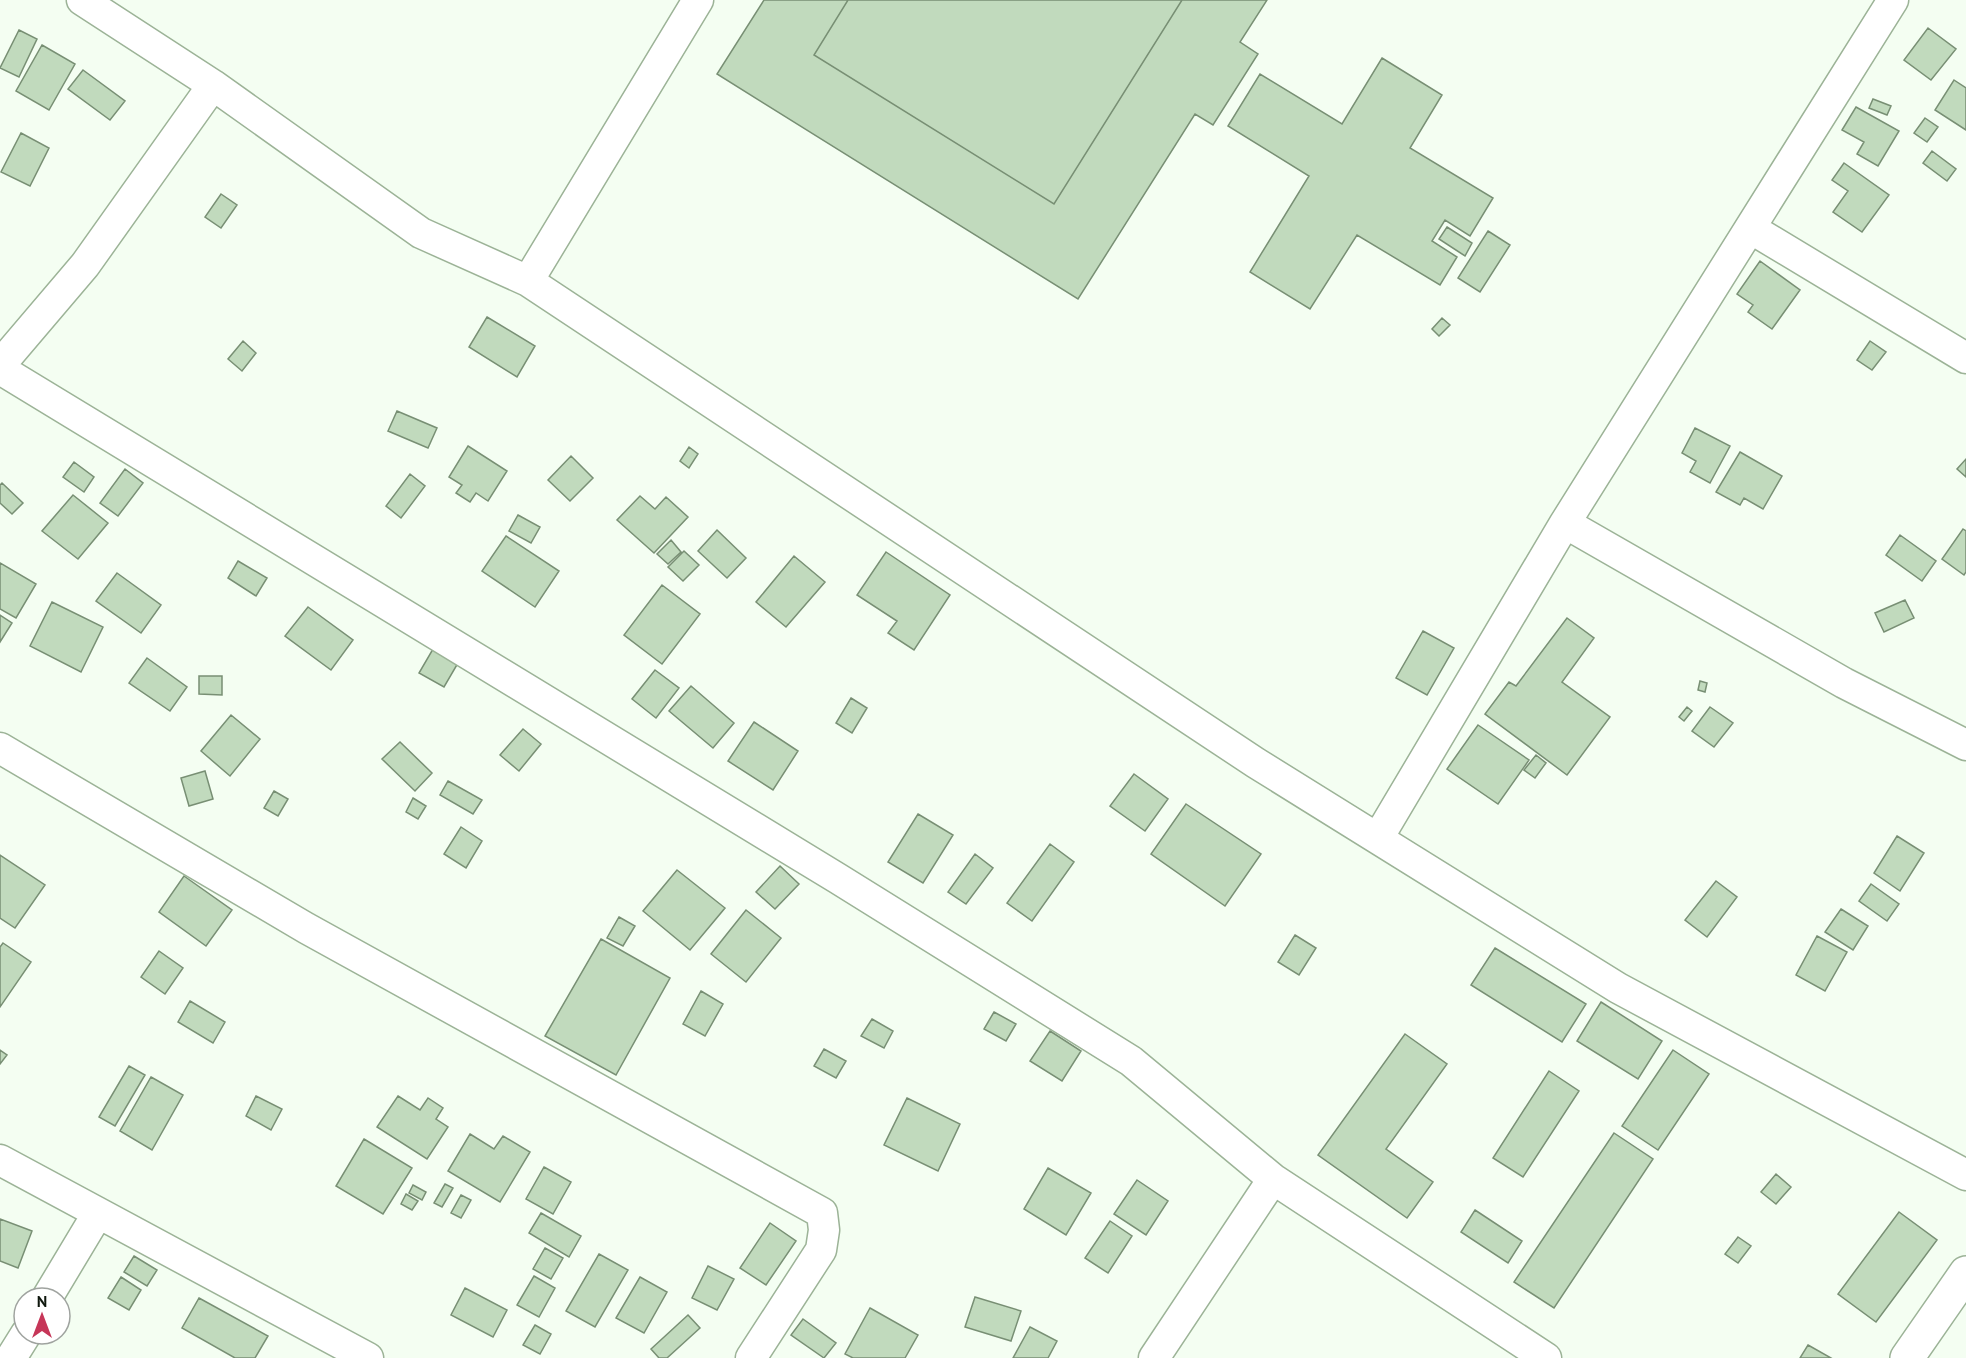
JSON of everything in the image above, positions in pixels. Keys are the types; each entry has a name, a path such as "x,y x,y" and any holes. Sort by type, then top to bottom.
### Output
{"street":[{"path":"82,0 213,85 421,233 528,281 1256,763 1618,988 1966,1175"},
{"path":"528,281 698,0"},
{"path":"1378,838 1565,523 1893,0"},
{"path":"213,85 86,264 0,367 1131,1060 1273,1179 1546,1358"},
{"path":"1750,228 1966,358"},
{"path":"1565,523 1844,683 1966,745"},
{"path":"0,748 306,928 822,1213 824,1230 821,1250 751,1358"},
{"path":"0,1160 98,1213 322,1348 368,1358"},
{"path":"1154,1358 1273,1179"},
{"path":"54,1286 98,1213"},
{"path":"1907,1358 1966,1273"}],"building":[{"path":"764,0 848,0 814,55 1054,204 1182,0 1267,0 1240,42 1258,54 1213,125 1195,114 1078,299 717,74"},
{"path":"848,0 1182,0 1054,204 814,55"},
{"path":"1928,28 1956,49 1931,80 1904,60"},
{"path":"19,30 37,39 19,77 0,68"},
{"path":"42,45 75,64 49,110 16,91"},
{"path":"1382,58 1442,95 1410,148 1493,198 1470,236 1445,220 1432,241 1457,257 1440,285 1357,235 1310,309 1250,272 1309,176 1228,126 1260,74 1342,124"},
{"path":"83,70 125,101 110,120 68,89"},
{"path":"1954,80 1966,88 1966,130 1935,110"},
{"path":"1873,99 1891,106 1887,115 1869,108"},
{"path":"1856,107 1899,131 1878,166 1857,154 1864,142 1842,130"},
{"path":"1925,118 1938,127 1927,142 1914,133"},
{"path":"21,133 49,148 30,186 1,172"},
{"path":"1932,151 1956,169 1947,181 1923,163"},
{"path":"1844,163 1889,195 1862,232 1833,212 1848,191 1832,180"},
{"path":"221,194 237,205 221,228 205,217"},
{"path":"1447,227 1472,243 1465,256 1439,239"},
{"path":"1488,231 1510,245 1480,292 1458,278"},
{"path":"1760,261 1800,290 1772,329 1748,312 1753,305 1737,294"},
{"path":"487,317 535,346 517,377 469,347"},
{"path":"1442,318 1450,325 1439,336 1432,329"},
{"path":"243,341 256,353 242,371 228,359"},
{"path":"1870,341 1886,352 1872,370 1857,360"},
{"path":"397,411 437,428 428,448 388,431"},
{"path":"1695,428 1730,446 1710,483 1690,472 1696,461 1682,453"},
{"path":"468,446 507,471 488,501 476,493 470,502 456,493 462,485 449,477"},
{"path":"689,447 698,454 689,468 680,461"},
{"path":"1740,452 1782,476 1763,509 1744,498 1740,505 1716,492"},
{"path":"571,456 593,478 570,501 548,480"},
{"path":"1966,459 1966,477 1957,469"},
{"path":"74,462 94,477 84,492 63,477"},
{"path":"125,469 143,483 118,516 100,503"},
{"path":"410,474 425,486 401,518 386,506"},
{"path":"2,483 23,503 12,514 0,503"},
{"path":"73,495 108,523 78,559 42,531"},
{"path":"640,496 655,509 666,497 688,517 654,553 617,520"},
{"path":"518,515 540,527 531,543 509,531"},
{"path":"1963,529 1966,531 1966,572 1964,575 1942,559"},
{"path":"717,530 746,558 727,578 698,551"},
{"path":"1900,535 1936,561 1922,581 1886,555"},
{"path":"506,536 559,571 535,607 482,571"},
{"path":"671,540 681,552 668,564 657,554"},
{"path":"684,551 699,565 683,581 668,567"},
{"path":"886,552 950,595 914,650 888,633 897,621 857,595"},
{"path":"794,556 825,582 786,627 756,602"},
{"path":"238,561 267,578 256,596 228,578"},
{"path":"0,563 36,584 16,618 0,609"},
{"path":"117,573 161,605 141,633 96,601"},
{"path":"662,585 700,614 662,664 624,635"},
{"path":"1905,600 1914,618 1884,632 1875,613"},
{"path":"52,602 103,627 81,672 30,646"},
{"path":"308,607 353,640 331,670 285,636"},
{"path":"0,615 12,623 0,642"},
{"path":"1567,618 1594,638 1562,682 1610,717 1567,775 1485,714 1509,682 1516,686"},
{"path":"1423,631 1454,648 1427,695 1396,678"},
{"path":"433,649 458,663 444,687 419,673"},
{"path":"147,658 187,687 170,711 129,683"},
{"path":"655,670 679,688 656,718 632,699"},
{"path":"199,676 222,676 222,695 199,694"},
{"path":"1700,681 1707,683 1705,692 1698,690"},
{"path":"691,686 734,723 713,748 669,711"},
{"path":"851,698 867,708 852,733 836,723"},
{"path":"1687,707 1692,711 1684,721 1679,717"},
{"path":"1710,707 1733,723 1714,747 1692,731"},
{"path":"231,715 260,739 230,776 201,751"},
{"path":"754,722 798,751 773,790 728,761"},
{"path":"1478,725 1529,760 1498,804 1447,769"},
{"path":"523,729 541,744 519,771 500,755"},
{"path":"400,742 432,773 415,791 382,759"},
{"path":"1536,755 1546,763 1535,778 1524,770"},
{"path":"205,771 213,799 189,806 181,778"},
{"path":"1134,774 1168,799 1145,831 1110,806"},
{"path":"448,781 482,800 473,814 440,795"},
{"path":"274,791 288,799 278,816 264,808"},
{"path":"413,798 426,806 418,819 406,812"},
{"path":"1186,804 1261,854 1225,906 1151,854"},
{"path":"918,814 953,835 923,883 888,862"},
{"path":"461,827 482,841 466,868 444,854"},
{"path":"1897,836 1924,853 1900,891 1874,873"},
{"path":"1050,844 1074,862 1032,921 1007,903"},
{"path":"975,854 993,868 966,904 948,892"},
{"path":"0,855 45,885 15,928 0,918"},
{"path":"780,866 799,884 775,909 756,892"},
{"path":"677,870 725,908 690,950 643,911"},
{"path":"184,876 232,910 206,946 159,912"},
{"path":"1716,881 1737,897 1707,937 1685,920"},
{"path":"1871,884 1899,904 1887,921 1859,901"},
{"path":"1841,909 1868,926 1853,950 1825,932"},
{"path":"746,910 781,938 746,982 711,954"},
{"path":"619,917 635,926 623,946 607,938"},
{"path":"1295,935 1316,948 1299,975 1278,962"},
{"path":"1817,936 1847,952 1825,991 1796,975"},
{"path":"601,939 670,978 616,1075 545,1036"},
{"path":"3,943 31,962 0,1007 0,947"},
{"path":"1495,948 1586,1004 1562,1042 1471,985"},
{"path":"159,951 183,968 165,994 141,977"},
{"path":"701,991 723,1004 705,1036 683,1024"},
{"path":"190,1001 225,1022 213,1043 178,1022"},
{"path":"1601,1002 1662,1041 1638,1079 1577,1041"},
{"path":"994,1012 1016,1024 1006,1041 984,1029"},
{"path":"872,1019 893,1031 884,1048 861,1036"},
{"path":"1050,1031 1081,1051 1062,1081 1030,1061"},
{"path":"1405,1034 1447,1064 1386,1149 1433,1182 1407,1218 1318,1155"},
{"path":"824,1049 846,1061 836,1078 814,1066"},
{"path":"0,1050 7,1055 0,1064"},
{"path":"1673,1050 1709,1074 1658,1150 1622,1126"},
{"path":"129,1066 145,1075 115,1126 99,1117"},
{"path":"1549,1071 1579,1091 1523,1177 1493,1158"},
{"path":"151,1077 183,1095 152,1150 120,1131"},
{"path":"256,1096 282,1109 271,1130 246,1116"},
{"path":"398,1096 420,1110 428,1098 443,1108 436,1119 448,1127 427,1159 377,1127"},
{"path":"907,1098 960,1124 938,1171 884,1145"},
{"path":"1614,1133 1653,1159 1554,1308 1514,1282"},
{"path":"470,1134 494,1149 503,1136 530,1152 500,1202 448,1171"},
{"path":"364,1139 412,1168 383,1214 336,1186"},
{"path":"544,1167 571,1182 553,1214 526,1199"},
{"path":"1048,1168 1091,1193 1066,1235 1024,1209"},
{"path":"1776,1174 1791,1187 1776,1204 1761,1192"},
{"path":"1137,1180 1168,1201 1146,1235 1114,1214"},
{"path":"445,1184 453,1188 442,1207 434,1203"},
{"path":"413,1185 426,1192 422,1200 409,1193"},
{"path":"406,1194 418,1201 412,1210 401,1204"},
{"path":"461,1195 471,1200 461,1218 451,1213"},
{"path":"1475,1210 1522,1241 1508,1263 1461,1232"},
{"path":"1899,1212 1937,1240 1876,1322 1838,1294"},
{"path":"541,1213 581,1236 569,1257 529,1233"},
{"path":"0,1219 32,1231 18,1268 0,1261"},
{"path":"1110,1221 1132,1236 1108,1273 1085,1258"},
{"path":"770,1223 796,1241 766,1285 740,1268"},
{"path":"1738,1237 1751,1246 1738,1263 1725,1254"},
{"path":"545,1248 563,1258 551,1279 533,1269"},
{"path":"599,1254 628,1270 595,1327 566,1311"},
{"path":"134,1256 157,1270 147,1286 124,1272"},
{"path":"708,1266 734,1279 717,1310 692,1298"},
{"path":"534,1276 555,1288 539,1317 517,1305"},
{"path":"121,1277 141,1290 129,1310 108,1298"},
{"path":"640,1277 667,1292 644,1333 616,1318"},
{"path":"465,1288 507,1310 493,1337 451,1315"},
{"path":"975,1297 1021,1311 1011,1341 965,1327"},
{"path":"199,1298 268,1336 255,1358 235,1358 182,1328"},
{"path":"870,1308 918,1335 905,1358 853,1358 845,1354"},
{"path":"688,1315 700,1328 667,1358 659,1358 651,1349"},
{"path":"803,1319 836,1343 824,1358 791,1335"},
{"path":"535,1325 551,1334 540,1354 523,1345"},
{"path":"1030,1327 1057,1341 1048,1358 1013,1358"},
{"path":"1808,1345 1831,1358 1800,1358"}]}
